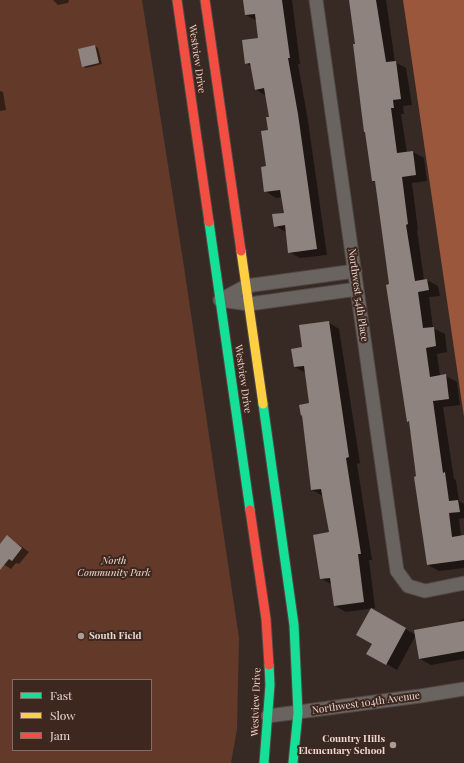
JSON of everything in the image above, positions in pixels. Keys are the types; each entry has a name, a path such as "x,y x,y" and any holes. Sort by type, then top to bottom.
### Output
{"street":[{"name":"Westview Drive","path":"177,0 266,619 270,685 264,763"},
{"name":"Westview Drive","path":"206,0 294,625 298,712 293,763"},
{"name":"Northwest 54th Place","path":"316,0 397,571 408,586 425,591 464,583"},
{"path":"220,300 246,286 354,271"},
{"path":"220,300 249,304 357,289"},
{"name":"Northwest 104th Avenue","path":"268,716 464,689"}],"green space":[{"name":"North Community Park","path":"0,0 142,0 184,267 239,638 237,729 231,763 0,763"}],"shaded area":[{"path":"403,0 464,0 464,417"}],"building":[{"path":"243,0 282,0 290,58 288,58 298,114 317,249 288,253 285,225 274,227 272,214 284,213 280,190 264,192 261,167 266,166 261,131 268,130 266,117 269,117 264,88 255,90 250,63 245,64 242,40 258,38 255,14 245,15"},
{"path":"349,0 376,0 386,62 396,61 401,99 393,100 394,108 391,108 397,153 413,151 416,175 402,177 408,224 406,225 415,281 427,279 429,290 418,292 423,328 434,327 436,346 426,348 430,377 446,374 449,399 433,401 443,473 445,472 449,501 458,500 460,512 449,513 452,537 464,535 464,560 427,565 414,477 416,476 409,421 407,422 386,285 389,284 375,181 372,181 364,132"},
{"path":"95,45 99,63 82,67 78,49"},
{"path":"329,321 349,457 346,458 361,554 358,554 364,602 334,606 330,578 320,579 313,535 329,532 321,489 311,490 302,415 301,416 299,405 309,403 304,366 294,367 291,349 302,347 299,325"},
{"path":"7,535 22,548 12,561 9,559 0,570 0,544"},
{"path":"371,608 406,628 386,665 366,654 372,644 356,635"},
{"path":"464,621 464,651 419,659 414,630"}],"traffic: fast":[{"path":"209,222 250,510"},
{"path":"263,404 294,625 298,713 293,763"},
{"path":"264,763 270,685 269,665"}],"traffic: slow":[{"path":"241,251 263,404"}],"traffic: jam":[{"path":"177,0 209,222"},
{"path":"205,0 241,251"},
{"path":"250,510 266,619 269,665"}],"place":[{"name":"South Field","path":"81,636"},
{"name":"Country Hills Elementary School","path":"393,745"}]}
